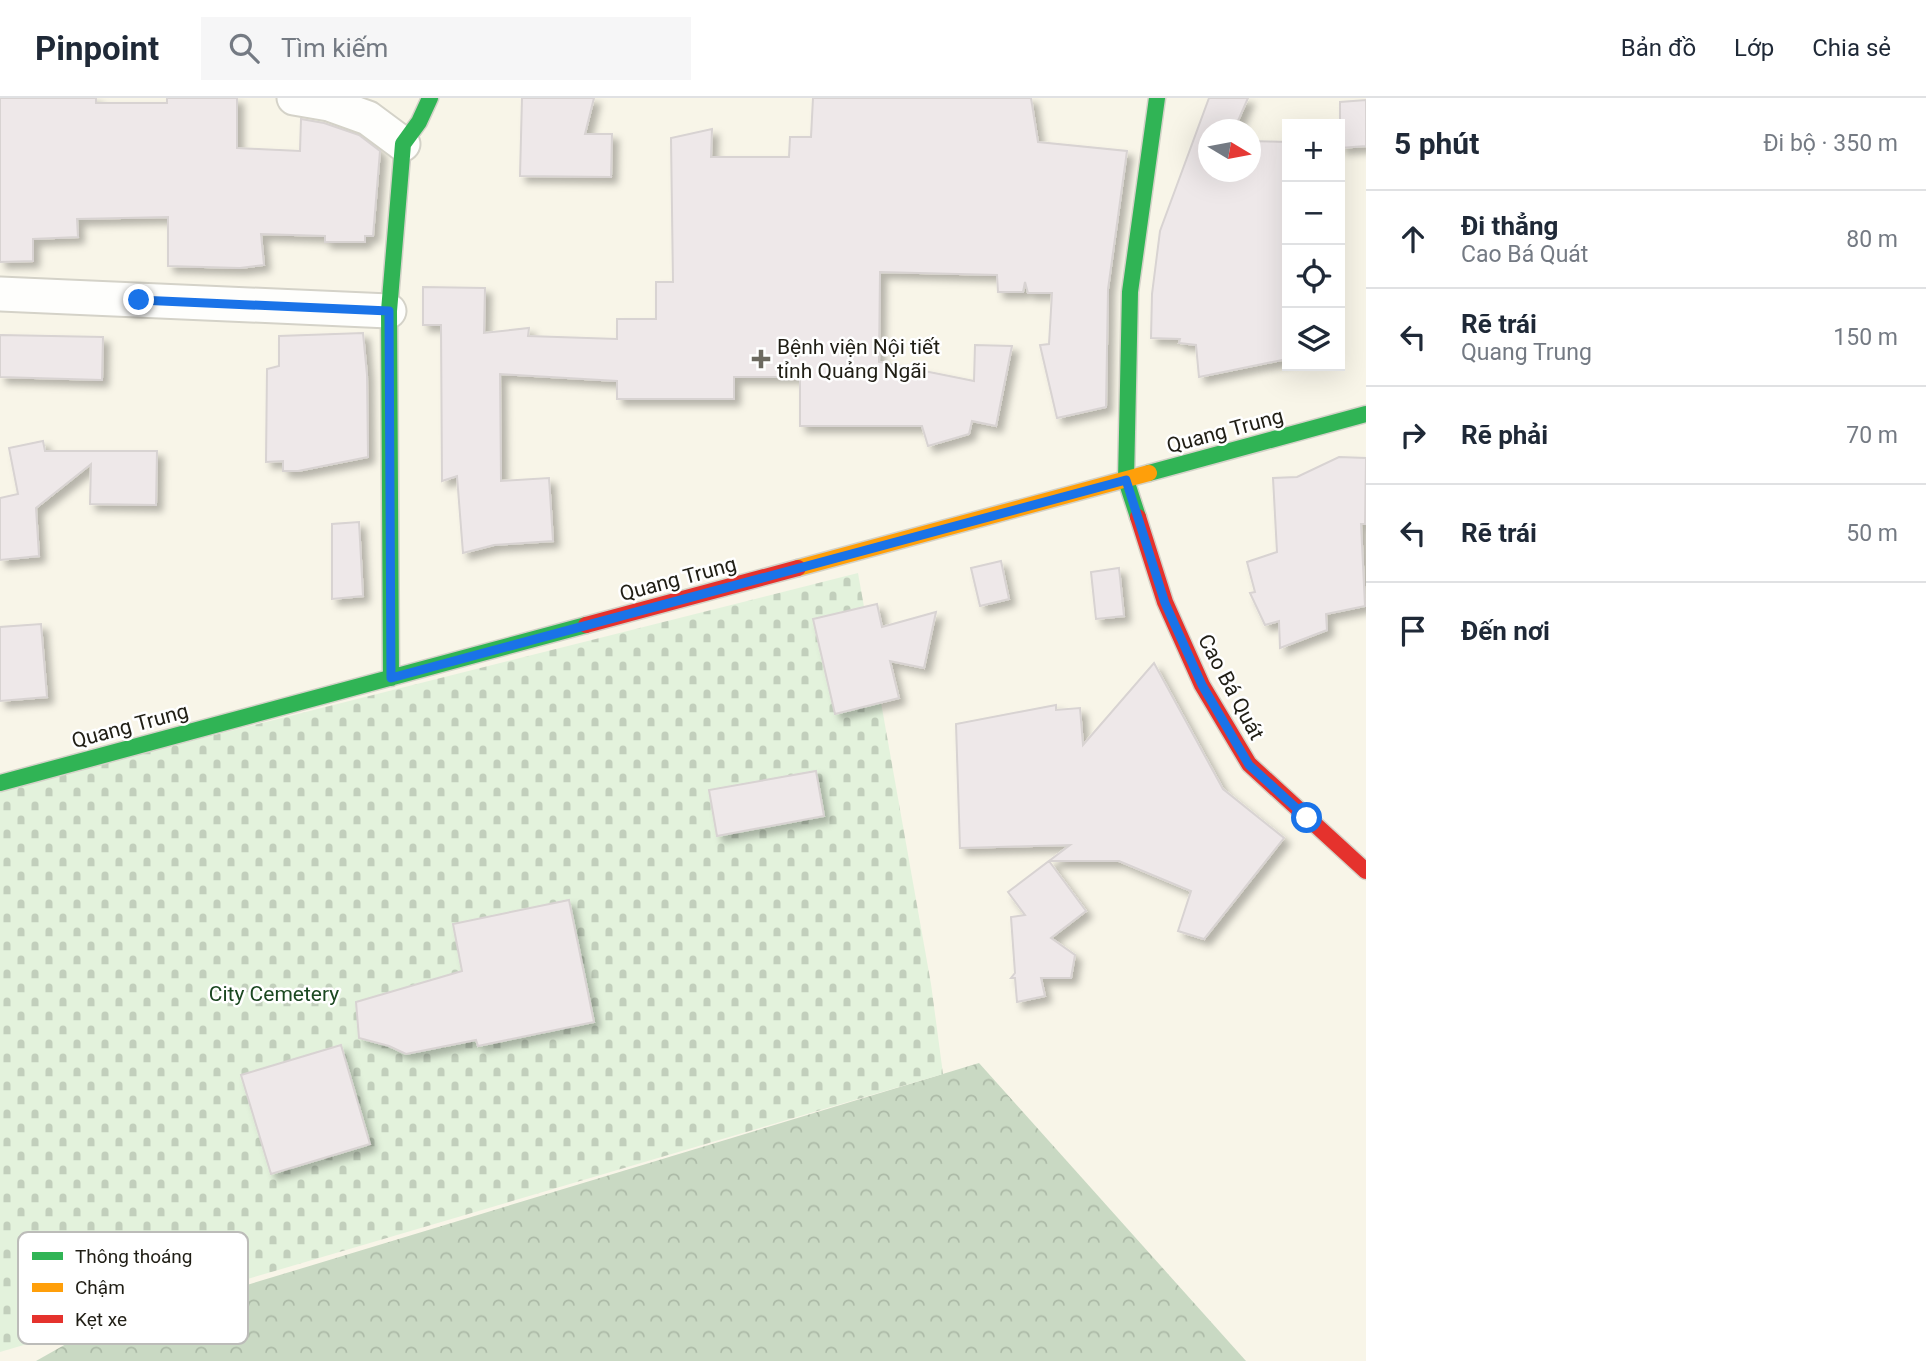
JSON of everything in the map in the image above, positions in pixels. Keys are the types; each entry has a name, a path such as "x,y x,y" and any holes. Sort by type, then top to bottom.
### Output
{"street":[{"path":"294,98 330,104 368,118 403,144"},
{"path":"391,678 389,311 403,144 419,122 430,98"},
{"name":"Cao Bá Quát","path":"1157,98 1130,292 1126,480 1165,603 1202,685 1249,765 1366,871"},
{"path":"0,295 389,311"},
{"name":"Quang Trung","path":"0,783 1366,414"}],"green space":[{"name":"City Cemetery","path":"858,573 931,984 943,1074 248,1279 248,1232 18,1232 18,1344 27,1344 0,1352 0,789"},
{"path":"979,1063 1246,1361 36,1361 66,1344 248,1344 248,1285"}],"building":[{"path":"0,98 96,98 96,103 167,103 167,98 237,98 237,148 300,151 301,119 324,123 359,135 380,151 373,236 365,236 365,242 325,242 325,236 261,234 264,265 240,268 168,266 168,217 77,219 78,237 33,239 33,261 0,262"},
{"path":"522,98 594,98 585,134 612,134 611,177 520,176"},
{"path":"813,98 1031,98 1038,142 1127,151 1108,289 1106,407 1057,418 1040,345 1049,344 1052,293 1028,293 1025,282 1023,292 998,292 997,275 880,272 879,362 974,381 975,345 1012,346 996,426 972,421 969,434 928,446 922,426 800,426 800,377 734,377 734,399 617,399 617,381 500,374 501,481 549,478 553,541 494,545 463,553 457,476 442,481 441,325 423,325 423,287 485,288 484,333 529,328 528,336 617,339 617,319 656,319 656,282 673,282 671,138 712,129 711,157 789,157 790,137 811,137"},
{"path":"1209,98 1248,98 1239,119 1201,119"},
{"path":"1366,100 1366,146 1345,148 1345,119 1340,119 1340,102"},
{"path":"1198,128 1198,182 1261,182 1261,141 1282,142 1282,360 1199,377 1196,345 1179,343 1180,339 1151,338 1152,294 1160,231"},
{"path":"363,333 367,375 368,457 298,471 283,471 283,461 266,462 267,369 279,366 279,336"},
{"path":"0,335 103,337 102,380 0,377"},
{"path":"43,441 45,451 157,451 156,505 90,504 91,464 36,508 39,556 0,560 0,498 18,494 9,448"},
{"path":"1339,457 1366,458 1365,524 1361,524 1365,606 1326,614 1327,630 1280,648 1279,621 1265,625 1250,593 1255,592 1247,562 1277,552 1273,478 1297,477"},
{"path":"359,522 363,596 332,599 332,524"},
{"path":"1001,561 1009,599 980,606 971,568"},
{"path":"1119,568 1124,616 1096,619 1091,572"},
{"path":"877,604 882,627 936,612 924,668 890,661 899,698 835,714 813,619"},
{"path":"41,624 47,697 0,701 0,627"},
{"path":"1154,663 1223,789 1284,838 1204,939 1178,931 1191,891 1119,861 1049,861 1070,845 960,848 956,724 1056,705 1056,710 1080,708 1083,745"},
{"path":"816,771 824,816 717,836 709,790"},
{"path":"1049,861 1086,911 1051,938 1075,955 1071,978 1041,978 1045,996 1017,1002 1015,978 1011,978 1015,973 1011,917 1025,915 1008,892"},
{"path":"569,900 594,1022 478,1046 476,1040 406,1054 359,1038 356,1002 462,971 453,924"},
{"path":"341,1045 370,1144 271,1174 241,1075"}],"traffic: fast":[{"path":"391,678 389,311 403,144 419,122 430,98"},
{"path":"1138,517 1126,480 1130,292 1157,98"},
{"path":"1149,473 1366,414"},
{"path":"0,783 586,625"}],"traffic: slow":[{"path":"798,568 1149,473"}],"traffic: jam":[{"path":"1138,517 1165,602 1202,685 1249,764 1366,871"},
{"path":"586,625 798,568"}],"place":[{"name":"Bệnh viện Nội tiết tỉnh Quảng Ngãi","path":"761,359"}],"route":[{"path":"139,300 389,311 391,678 1126,480 1165,603 1202,685 1249,765 1307,818"}]}
